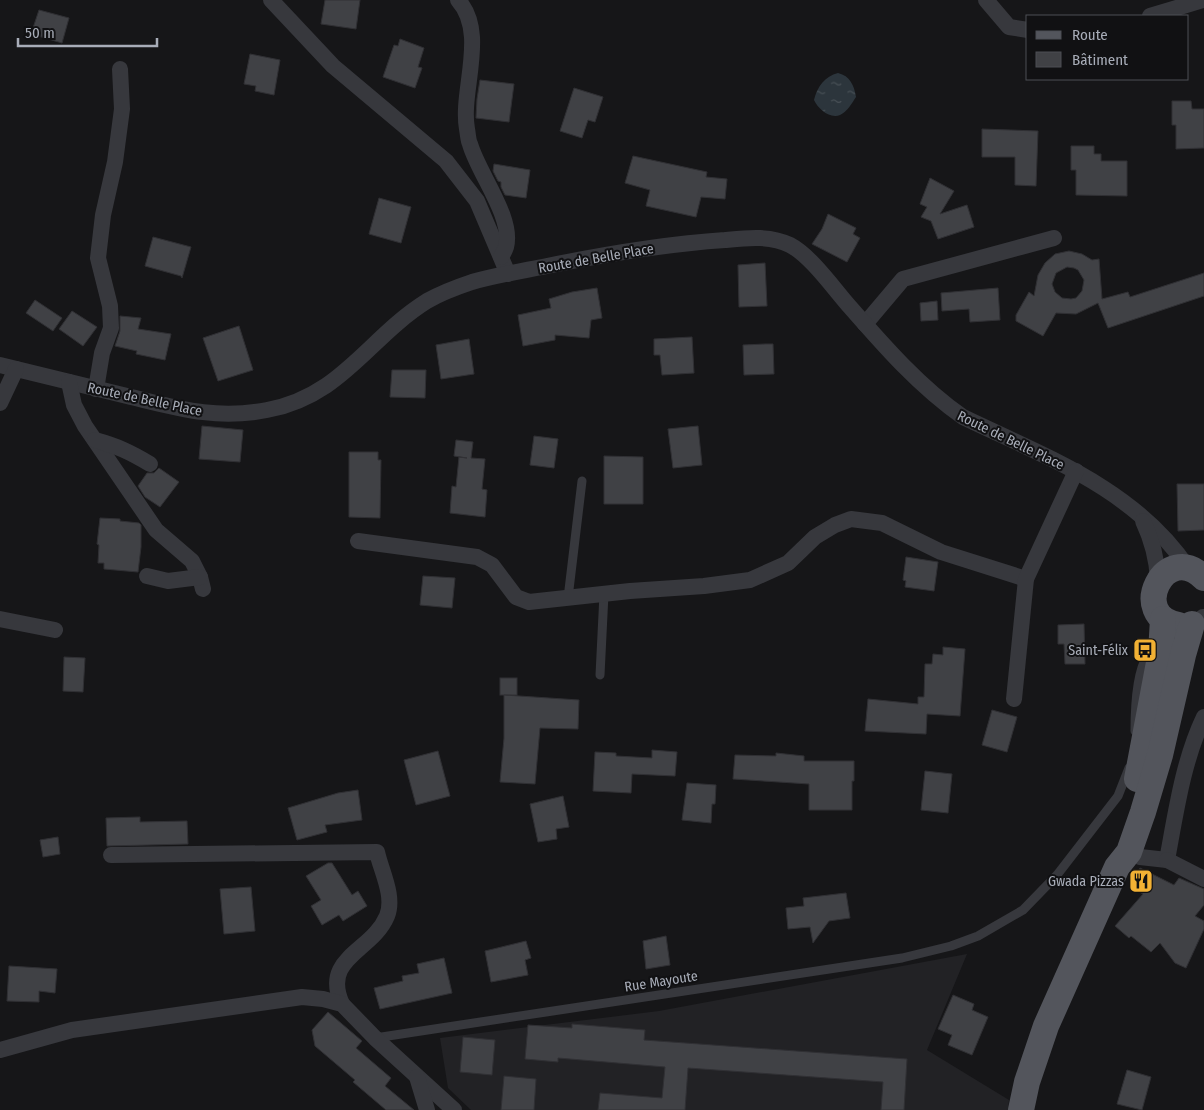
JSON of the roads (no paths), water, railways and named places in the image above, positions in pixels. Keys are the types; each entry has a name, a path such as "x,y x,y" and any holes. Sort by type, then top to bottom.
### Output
{"main road":[{"path":"1123,860 1119,844 1134,798 1162,631 1153,596 1154,588 1158,580 1168,571 1182,567 1199,573"},
{"path":"1162,631 1172,624 1182,626 1201,618"},
{"path":"1021,1110 1027,1082 1046,1026 1123,860 1160,755 1183,655 1201,618"}],"street":[{"path":"271,0 333,66 446,161 477,202 508,274"},
{"path":"458,0 462,4 469,22 473,40 467,131 473,152 503,216 507,233 506,246 501,257"},
{"path":"986,0 1010,27 1026,30"},
{"path":"1153,15 1203,0"},
{"path":"96,389 102,353 111,328 110,306 98,258 103,215 118,144 122,109 120,68"},
{"path":"865,324 903,279 1054,238"},
{"name":"Route de Belle Place","path":"8,367 196,412 232,415 268,410 296,403 322,389 404,319 428,301 450,290 508,274 604,255 698,241 776,240 790,245 808,258 911,374 951,409 963,417 1076,472 1112,492 1166,538 1199,573"},
{"path":"0,402 8,367"},
{"path":"70,382 74,405 95,440 156,530 192,562 201,583 168,582 146,576"},
{"path":"95,440 122,448 150,464"},
{"path":"1014,699 1026,579 1076,472"},
{"name":"Route de Belle Place","path":"1140,514 1155,552 1158,580"},
{"path":"358,541 477,556 492,565 516,597 529,602 750,580 788,563 815,537 835,525 851,519 882,523 941,552 1026,579"},
{"path":"0,619 55,630"},
{"path":"1167,860 1193,740 1204,717"},
{"path":"1168,722 1193,740"},
{"path":"111,855 376,852 389,898 387,915 376,932 344,963 336,977 336,992 342,1004 375,1038 454,1110"},
{"path":"1123,860 1140,857 1167,860 1204,879"},
{"path":"0,1050 72,1030 302,997 323,998 342,1004"},
{"path":"416,1075 427,1110"}],"lane":[{"path":"568,598 582,481"},
{"path":"600,674 604,594"},
{"name":"Rue Mayoute","path":"375,1038 902,958 951,946 978,936 1024,910 1057,875 1118,796 1131,764 1135,741 1135,712 1141,670 1162,631"}],"water":[{"path":"838,73 846,76 851,82 856,97 845,112 832,116 821,110 814,100 822,83 833,74"}],"place":[{"name":"Saint-Félix","path":"1145,650"},
{"name":"Gwada Pizzas","path":"1141,881"}]}
